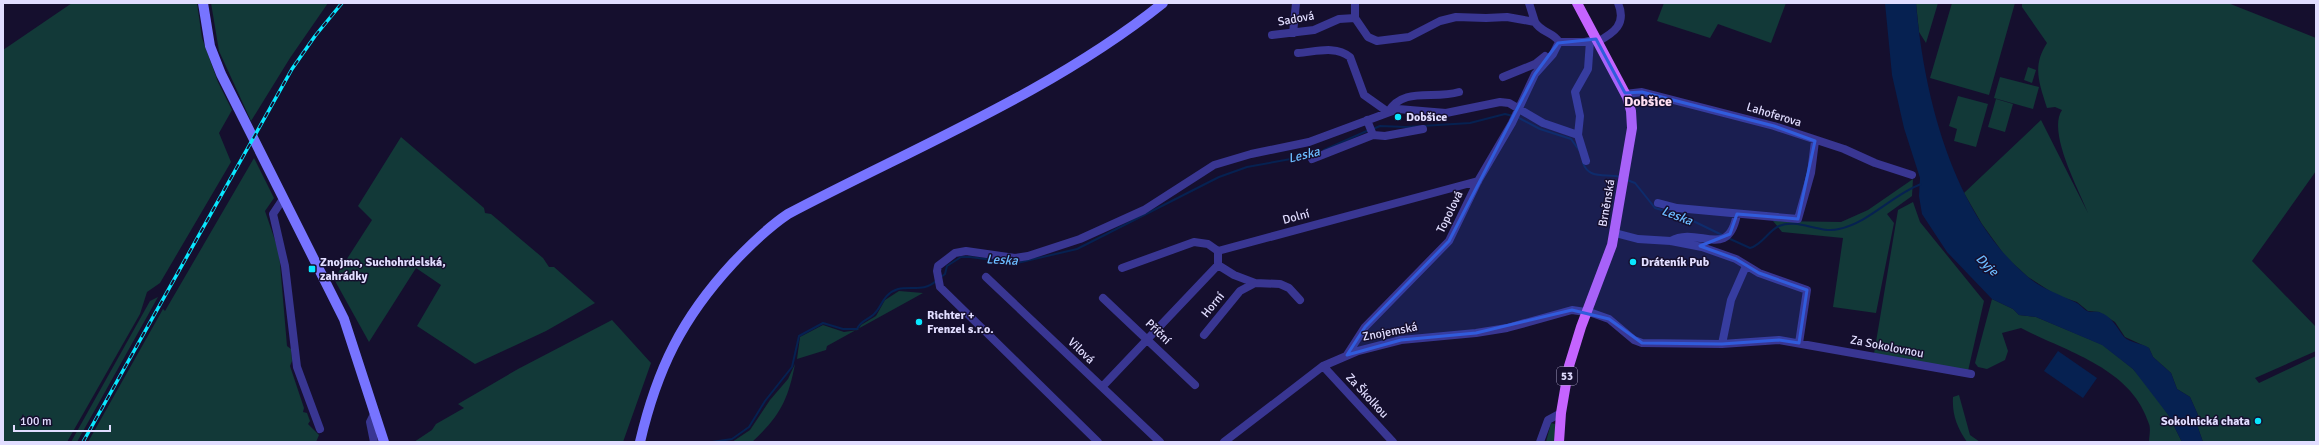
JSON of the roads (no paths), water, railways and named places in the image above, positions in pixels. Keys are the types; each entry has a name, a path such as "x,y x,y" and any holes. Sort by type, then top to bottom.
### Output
{"main road":[{"path":"203,3 210,46 221,74 344,319 384,442"},
{"path":"640,441 659,377 680,332 704,295 763,233 788,214 960,128 1078,62 1163,3"},
{"name":"Brněnská","path":"1559,442 1561,413 1569,366 1587,312 1606,265 1615,233 1625,179 1632,123 1630,106 1625,94 1594,41 1577,3"}],"street":[{"path":"1293,32 1296,3"},
{"path":"1355,3 1355,18 1368,37 1377,41 1409,37 1440,21 1456,17 1507,17 1535,22"},
{"path":"1529,3 1535,22 1540,30 1555,36 1559,42 1594,41 1613,34 1618,28 1620,12 1618,3"},
{"name":"Sadová","path":"1272,35 1314,30 1339,19 1355,18"},
{"path":"1586,161 1578,136 1580,116 1574,92 1588,69 1594,41"},
{"name":"Topolová","path":"1347,356 1365,327 1449,242 1478,181 1516,114 1535,74 1554,52 1559,42"},
{"path":"1298,53 1329,50 1345,53 1350,57 1364,95 1388,112"},
{"path":"1504,77 1529,67 1554,52"},
{"path":"1312,159 1370,128 1388,112 1394,102 1412,95 1446,96 1459,92"},
{"name":"Lahoferova","path":"1625,94 1642,92 1774,126 1815,141 1844,149 1875,163 1912,175"},
{"path":"1388,112 1398,109 1459,112 1500,102 1509,103 1516,114 1578,136"},
{"path":"1098,442 940,286 937,271 938,266 946,258 955,253 966,251 1021,257 1080,239 1144,210 1214,165 1251,154 1370,128 1385,136 1423,129"},
{"path":"1658,203 1678,208 1798,219 1811,173 1815,141"},
{"name":"Dolní","path":"1218,251 1478,181"},
{"path":"283,199 273,214 286,266 293,346 302,385 320,428"},
{"path":"1671,241 1680,236 1714,240 1726,236 1734,228 1737,214"},
{"path":"1615,233 1641,240 1671,241 1702,247 1733,258 1759,273 1807,290 1799,343"},
{"path":"1102,387 1218,265 1218,251 1208,244 1194,242 1122,268"},
{"path":"1218,265 1239,277 1255,283 1280,284 1289,288 1300,300"},
{"path":"1722,344 1731,300 1746,266"},
{"name":"Vilová","path":"986,277 1160,442"},
{"name":"Horní","path":"1239,277 1240,291"},
{"name":"Horní","path":"1204,335 1240,291 1255,283"},
{"name":"Příční","path":"1103,298 1195,385"},
{"name":"Znojemská","path":"1224,442 1323,366 1347,356 1401,340 1476,333 1507,328 1566,310 1587,312"},
{"name":"Za Sokolovnou","path":"1587,312 1613,321 1640,342 1722,344 1779,340 1971,374"},
{"name":"Za Školkou","path":"1323,366 1393,442"},
{"path":"374,442 370,422 375,412"},
{"path":"1540,442 1548,420 1561,413"}],"water":[{"name":"Dyje","path":"1885,3 1916,3 1926,77 1935,114 1947,152 1962,187 1980,221 2002,251 2033,281 2077,303 2087,311 2104,314 2111,319 2124,337 2149,348 2153,357 2171,373 2177,389 2190,397 2198,415 2197,425 2203,442 2182,442 2169,416 2133,369 2102,345 2036,317 2019,315 2013,309 1992,299 1947,252 1922,214 1919,196 1920,178 1904,128 1892,75"},
{"path":"2058,351 2097,378 2083,398 2044,371"}],"waterway":[{"name":"Leska","path":"1373,129 1380,126 1406,127 1470,123 1505,114 1513,116"},
{"name":"Leska","path":"1517,117 1540,129 1571,139 1579,150"},
{"name":"Leska","path":"1324,150 1369,130"},
{"name":"Leska","path":"941,277 945,274 947,266 961,257 1017,263 1077,249 1219,177 1247,167 1313,155"},
{"name":"Leska","path":"1583,163 1589,172 1594,174 1621,177"},
{"name":"Leska","path":"1627,180 1635,183 1655,208 1685,217 1722,235"},
{"name":"Leska","path":"1728,238 1750,248 1758,244 1775,228 1786,224 1801,225 1824,230 1839,229 1850,226 1861,221 1900,195 1921,184"},
{"name":"Leska","path":"712,442 732,439 749,427 765,401 792,367 799,336 823,323 843,329 857,329 862,322 876,312 885,298 893,291 903,288 922,288 936,281"}],"railway":[{"path":"83,442 292,69 315,36 342,3"}],"place":[{"name":"Dobšice","path":"1398,117"},
{"name":"Dráteník Pub","path":"1633,262"},
{"name":"Znojmo, Suchohrdelská, zahrádky","path":"312,269"},
{"name":"Richter + Frenzel s.r.o.","path":"919,322"},
{"name":"Sokolnická chata","path":"2258,421"}],"district":[{"name":"Dobšice","path":"1648,101"}]}
